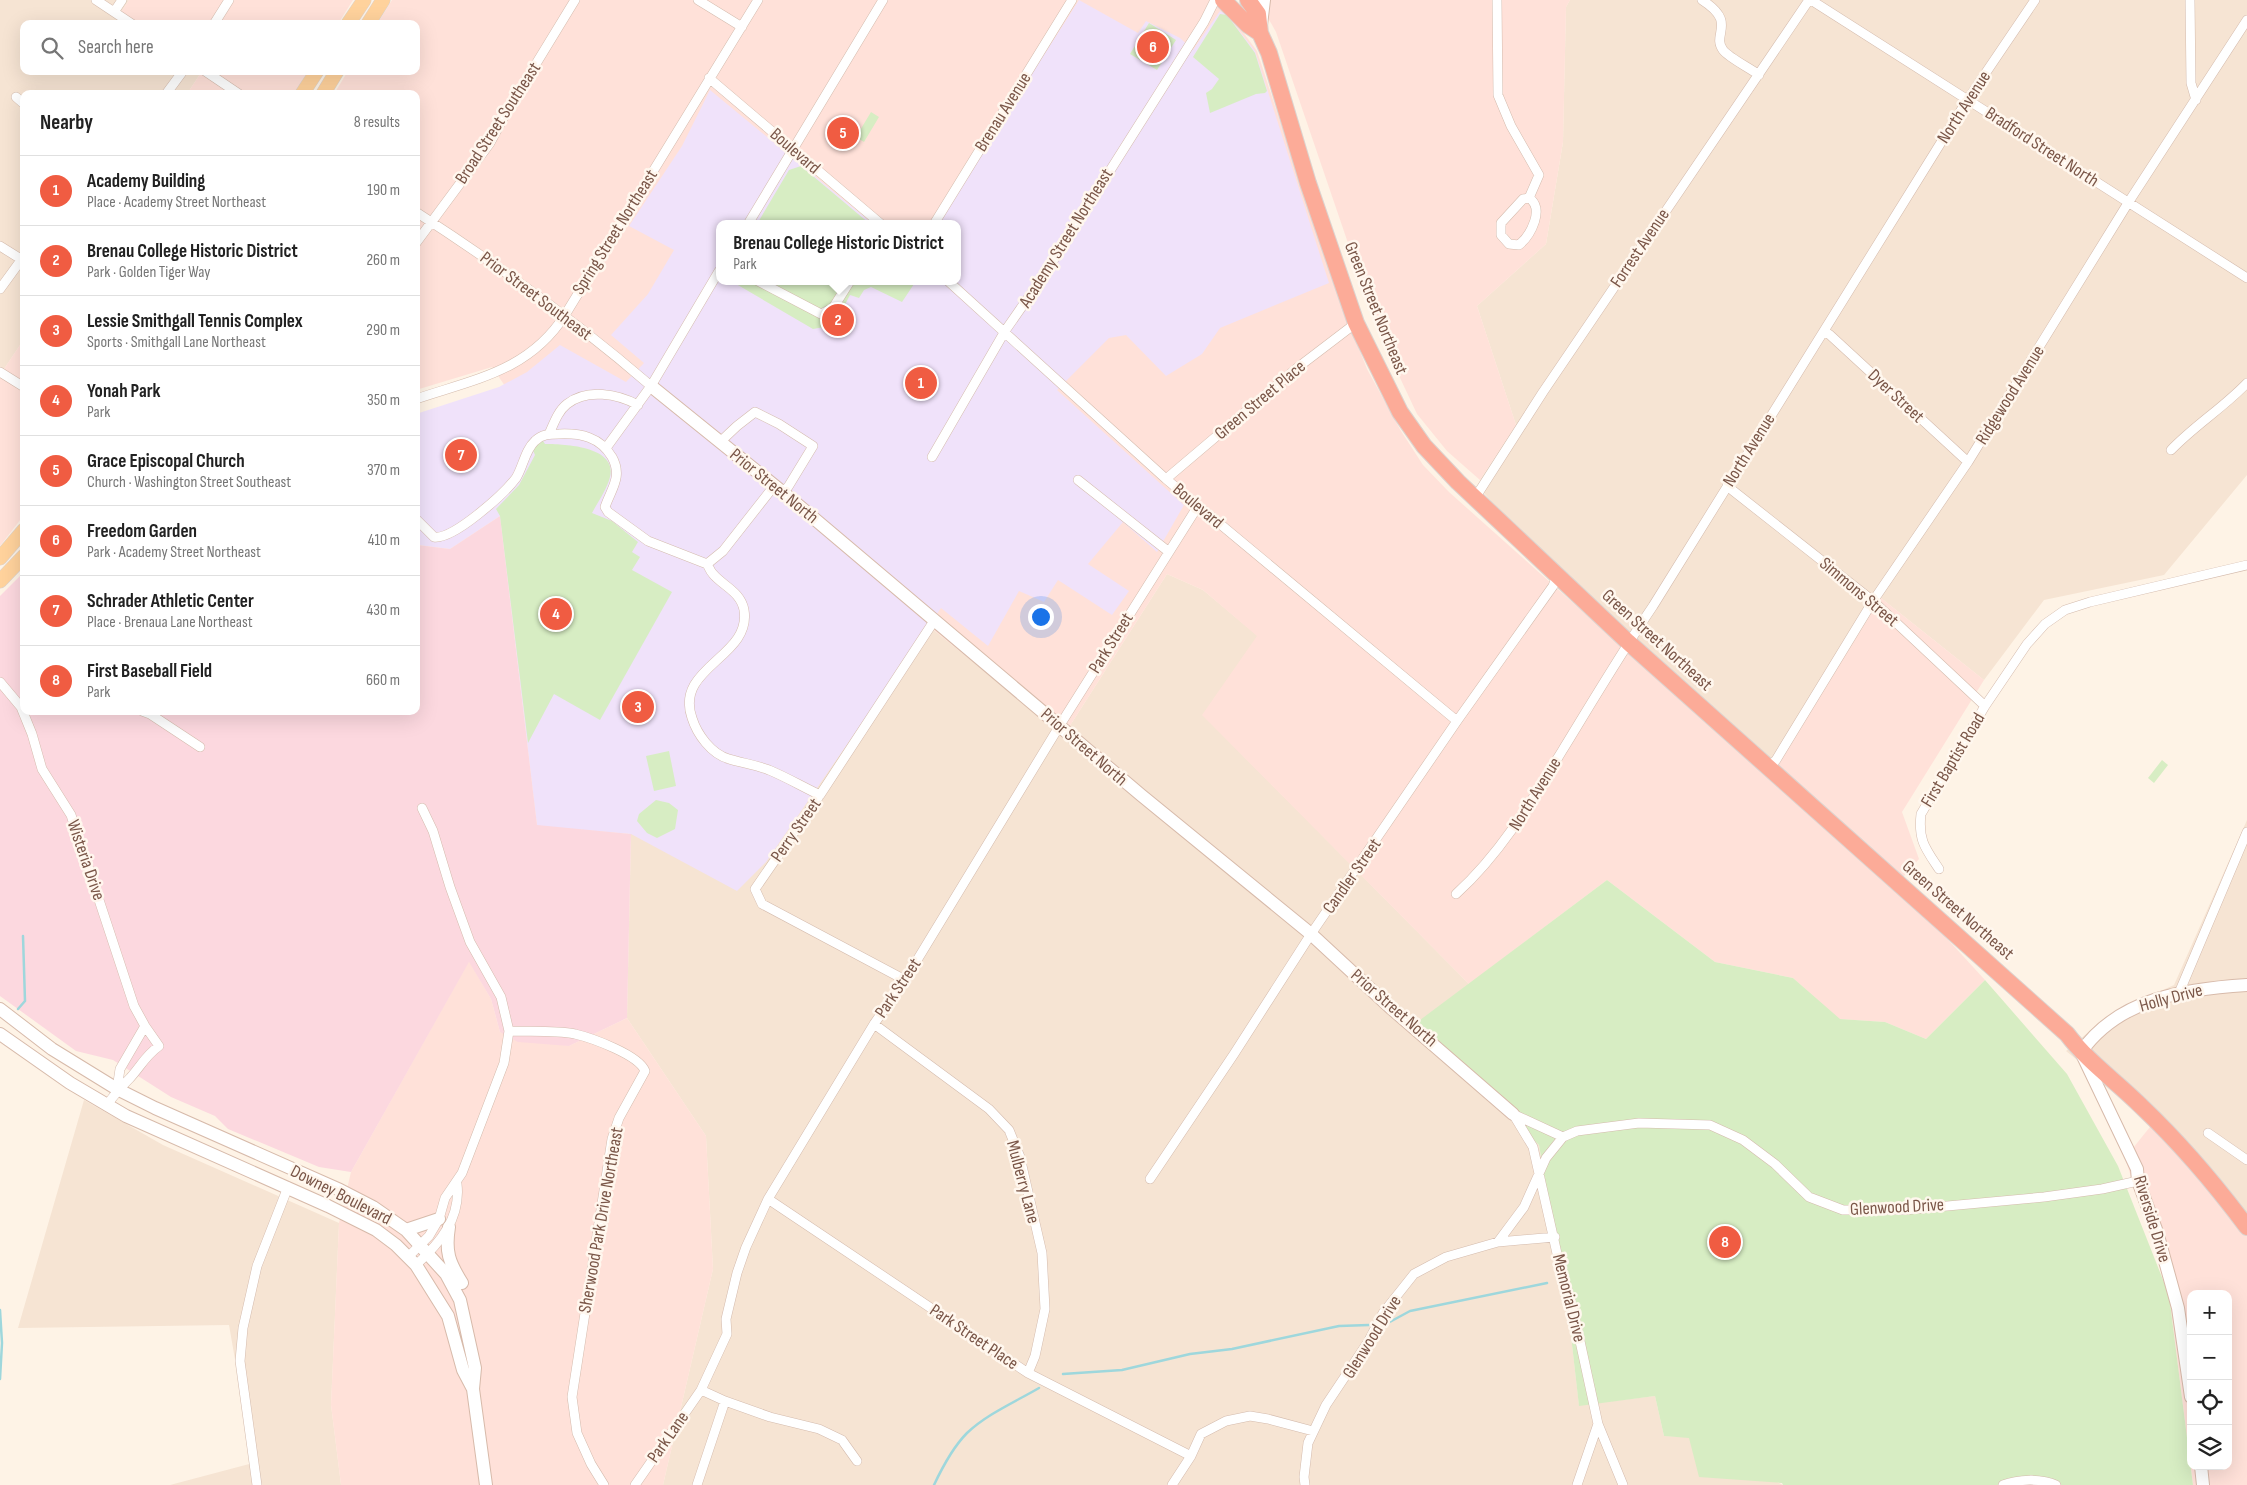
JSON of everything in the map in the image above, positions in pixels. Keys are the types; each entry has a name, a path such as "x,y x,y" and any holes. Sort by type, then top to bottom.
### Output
{"highway":[{"path":"1223,0 1248,25 1260,33"},
{"name":"Green Street Northeast","path":"1248,0 1258,14 1260,33 1269,54 1322,226 1356,323 1386,386 1410,428 1424,446 1475,498 1628,642 2060,1027 2081,1052 2142,1106 2195,1161 2247,1227"}],"main road":[{"path":"351,20 364,0"},
{"path":"370,20 383,0"},
{"path":"1260,33 1264,0"},
{"path":"305,90 314,75"},
{"path":"326,90 335,75"},
{"name":"Prior Street North","path":"651,386 778,489 1141,795 1311,934 1392,1009 1512,1114"},
{"path":"0,558 20,535"},
{"path":"0,581 20,560"},
{"name":"Holly Drive","path":"2081,1052 2092,1038 2127,1012 2151,1000 2179,993 2247,985"},
{"name":"Downey Boulevard","path":"0,1009 52,1049 118,1089 155,1108 373,1207 406,1230 425,1250 454,1287 465,1318 475,1368 473,1389"},
{"name":"Downey Boulevard","path":"0,1034 62,1078 126,1116 288,1187 376,1230 412,1261 448,1316 463,1370 473,1389"},
{"name":"Riverside Drive","path":"2081,1052 2137,1169 2138,1181 2157,1232 2178,1308 2189,1380"},
{"path":"263,1176 293,1170"},
{"path":"288,1187 320,1182"},
{"path":"406,1230 444,1223 450,1265 463,1285 465,1318"},
{"path":"473,1389 486,1485"}],"street":[{"path":"96,0 126,20"},
{"path":"114,12 122,0"},
{"path":"216,20 229,0"},
{"name":"Broad Street Southeast","path":"420,238 490,142 574,0"},
{"path":"698,0 742,27"},
{"name":"Spring Street Northeast","path":"420,398 518,363 548,339 565,315 758,0"},
{"path":"750,220 883,0"},
{"name":"Brenau Avenue","path":"936,220 1072,0"},
{"name":"Academy Street Northeast","path":"932,457 1005,331 1044,275 1204,22 1215,0"},
{"path":"1497,0 1498,95 1510,126 1539,175 1529,198"},
{"path":"1702,0 1713,7 1723,24 1720,42 1723,50 1759,75"},
{"name":"Forrest Avenue","path":"1475,498 1543,392 1810,0"},
{"name":"Bradford Street North","path":"1810,0 2247,278"},
{"name":"North Avenue","path":"1456,894 1477,876 1519,821 1628,642 1653,606 1968,99 2035,0"},
{"path":"2190,0 2191,83 2196,100"},
{"name":"Ridgewood Avenue","path":"1768,768 1781,751 1873,601 1968,462 2128,202 2247,20"},
{"path":"169,90 180,75"},
{"path":"211,75 233,90"},
{"name":"Boulevard","path":"709,78 876,220"},
{"path":"16,97 20,100"},
{"path":"1529,198 1534,201 1537,207 1533,224 1524,241 1519,245 1509,244 1500,235 1501,222 1523,199 1529,198"},
{"name":"Prior Street Southeast","path":"420,214 565,315 651,386"},
{"path":"0,246 20,257"},
{"path":"0,289 20,263"},
{"path":"606,448 651,386 716,276"},
{"path":"766,285 821,314 833,308 847,285"},
{"name":"Boulevard","path":"953,285 1166,479 1457,721"},
{"name":"Green Street Place","path":"1166,479 1297,368 1356,323"},
{"name":"Dyer Street","path":"1824,331 1968,462"},
{"path":"0,372 20,384"},
{"path":"2171,450 2190,430 2227,403 2247,383"},
{"path":"549,434 559,413 576,398 613,395 638,404"},
{"path":"707,564 722,551 778,489 788,487 813,446 779,424 755,412 720,442"},
{"path":"420,523 434,537 445,536 482,513 515,479 525,462 530,446 541,436 574,433 595,440 606,448 615,463 617,472 617,480 605,507 608,512 648,541 707,564 713,574 733,590 744,609 744,622 739,639 691,687 689,709 695,728 707,744 726,758 768,769 820,796"},
{"path":"1078,480 1169,552"},
{"name":"Simmons Street","path":"1727,486 1873,601 1985,706"},
{"name":"Park Street","path":"701,1390 727,1334 726,1319 737,1273 746,1247 768,1199 874,1024 905,980 1060,725 1198,506"},
{"name":"First Baptist Road","path":"1939,869 1923,844 1919,830 1921,814 1985,706 2027,644 2044,624 2065,610 2247,565"},
{"name":"Candler Street","path":"1150,1179 1234,1054 1311,934 1457,721 1553,586 1557,576"},
{"name":"Perry Street","path":"905,980 762,904 755,889 820,796 934,621"},
{"name":"Wisteria Drive","path":"0,682 20,704"},
{"name":"Wisteria Drive","path":"26,715 42,769 72,815 134,1006 159,1046 147,1055 131,1077 118,1089"},
{"path":"152,715 200,747"},
{"path":"422,808 433,831 450,887 470,942 501,997 508,1031 504,1063 457,1184 445,1198 444,1223"},
{"path":"2179,993 2247,832"},
{"name":"Mulberry Lane","path":"874,1024 989,1109 1009,1130 1020,1157 1042,1253 1045,1308 1035,1356 1028,1373"},
{"path":"107,1105 118,1089 120,1070 145,1026"},
{"name":"Sherwood Park Drive Northeast","path":"508,1031 574,1034 600,1042 633,1058 643,1066 645,1071 620,1118 612,1139 572,1397 577,1433 591,1464 604,1485"},
{"path":"1498,1242 1524,1207 1546,1158 1563,1137 1512,1114"},
{"name":"Memorial Drive","path":"1512,1114 1533,1147 1598,1424 1623,1485"},
{"name":"Glenwood Drive","path":"1563,1137 1577,1131 1639,1123 1710,1125 1743,1140 1775,1164 1808,1197 1843,1210 1904,1210 2044,1197 2102,1189 2138,1181"},
{"path":"2208,1133 2247,1160"},
{"path":"412,1261 425,1250 444,1223 458,1199 457,1184"},
{"path":"257,1485 240,1361 244,1328 257,1266 288,1187"},
{"name":"Park Street Place","path":"768,1199 1028,1373 1191,1456"},
{"name":"Glenwood Drive","path":"1305,1485 1304,1477 1308,1443 1326,1405 1368,1342 1383,1313 1414,1274 1446,1257 1498,1242 1555,1237"},
{"path":"701,1390 770,1417 819,1429 842,1440 857,1461"},
{"name":"Park Lane","path":"634,1485 701,1390"},
{"path":"697,1485 725,1401"},
{"path":"1172,1485 1191,1456 1201,1434 1226,1421 1250,1416 1313,1431"},
{"path":"1577,1485 1598,1424"},
{"path":"2003,1485 2015,1480 2050,1482 2056,1485"}],"shaded area":[{"path":"0,0 129,0 118,17 123,20 20,20 20,75 199,75 190,90 20,90 20,345 0,375"},
{"path":"129,0 353,0 340,20 123,20 118,17"},
{"path":"392,0 1211,0 1231,16 1257,51 1334,285 1367,369 1401,431 1423,465 1449,492 1768,777 1881,598 1984,680 1902,812 1919,859 1897,884 1985,980 1926,1039 1885,1022 1839,1019 1793,978 1715,962 1607,880 1469,984 1202,715 1257,636 1203,590 1167,574 1064,735 864,574 545,444 492,367 420,389 420,90 336,90 346,75 420,75 420,20 380,20"},
{"path":"1079,0 1138,33 1146,21 1180,38 1193,50 1220,11 1227,15 1255,51 1329,283 1220,328 1202,354 1166,376 1126,335 1109,338 1057,390 1184,505 1157,552 1123,522 1088,564 1129,591 1112,615 1058,580 1044,602 1019,591 988,646 941,608 766,862 737,891 631,834 537,826 500,516 450,549 420,545 420,413 499,387 527,372 560,345 626,382 644,363 611,335 648,294 674,250 629,226 682,146 710,90 868,220 716,220 716,285 961,285 961,220 939,220"},
{"path":"1258,0 1570,0 1566,7 1563,142 1546,244 1477,306 1516,425 1480,480 1447,451 1417,414 1378,331 1276,32"},
{"path":"1570,0 2247,0 2247,475 2164,575 2044,600 1984,680 1881,598 1768,777 1626,650 1484,493 1480,480 1516,425 1477,306 1546,244 1563,142 1566,7"},
{"path":"199,75 306,75 296,90 190,90"},
{"path":"20,345 20,520 0,546 0,375"},
{"path":"500,516 537,825 631,834 627,1018 569,1046 518,1042 500,1032 491,999 469,962 351,1172 319,1167 228,1129 215,1116 171,1097 113,1060 76,1051 0,996 0,596 20,576 20,715 420,715 420,545 450,549"},
{"path":"864,574 1064,735 1167,574 1203,590 1258,636 1203,715 1469,984 1413,1026 1539,1145 1571,1336 1579,1405 1655,1396 1664,1436 1689,1437 1783,1485 663,1485 713,1269 706,1136 627,1018 631,834"},
{"path":"2247,820 2247,1234 2154,1122 2066,1051 2092,1029 2121,1009 2174,985"},
{"path":"469,961 491,999 500,1032 569,1046 627,1018 706,1136 713,1269 663,1485 341,1485 331,1405 339,1223 351,1172"},
{"path":"84,1100 163,1145 339,1223 331,1405 341,1485 170,1485 253,1463 229,1325 18,1328"},
{"path":"2154,1122 2247,1234 2247,1485 2193,1485 2191,1470 2232,1470 2232,1290 2187,1290 2187,1438 2169,1295 2125,1158"}],"green space":[{"path":"1220,14 1227,15 1255,53 1267,91 1210,113 1206,93 1212,89 1219,79 1193,57"},
{"path":"1149,23 1176,40 1157,70 1130,54"},
{"path":"871,112 879,117 864,142 856,137"},
{"path":"801,166 865,220 759,220 789,170"},
{"path":"738,285 913,285 902,302 871,287 864,290 859,298 850,295 840,314 841,317 830,326 813,329"},
{"path":"543,441 545,444 576,446 587,449 598,453 606,459 610,467 609,482 592,513 612,521 638,542 632,552 640,557 632,570 672,592 600,720 554,694 528,743 500,516 496,509 519,485 535,455 532,448"},
{"path":"669,751 676,786 654,791 646,756"},
{"path":"2162,760 2168,765 2154,783 2148,778"},
{"path":"656,800 669,803 678,810 675,829 657,838 647,833 637,821 639,814"},
{"path":"1607,880 1715,962 1793,978 1840,1019 1885,1022 1926,1039 1985,980 2067,1074 2118,1166 2169,1295 2187,1438 2187,1470 2191,1470 2193,1485 1783,1485 1782,1483 1699,1477 1689,1438 1664,1436 1655,1396 1579,1406 1571,1336 1539,1145 1412,1026"}],"waterway":[{"path":"18,1009 25,1001 23,936"},
{"path":"1386,1324 1410,1311 1547,1283"},
{"path":"0,1310 2,1343 0,1379"},
{"path":"1063,1374 1122,1370 1190,1354 1232,1349 1339,1326 1369,1325"},
{"path":"934,1485 944,1465 967,1433 992,1414 1039,1388"}],"place":[{"name":"Freedom Garden","path":"1153,47"},
{"name":"Grace Episcopal Church","path":"843,133"},
{"name":"Brenau College Historic District","path":"838,320"},
{"name":"Academy Building","path":"921,383"},
{"name":"Schrader Athletic Center","path":"461,455"},
{"name":"Yonah Park","path":"556,614"},
{"name":"Lessie Smithgall Tennis Complex","path":"638,707"},
{"name":"First Baseball Field","path":"1725,1242"}]}
